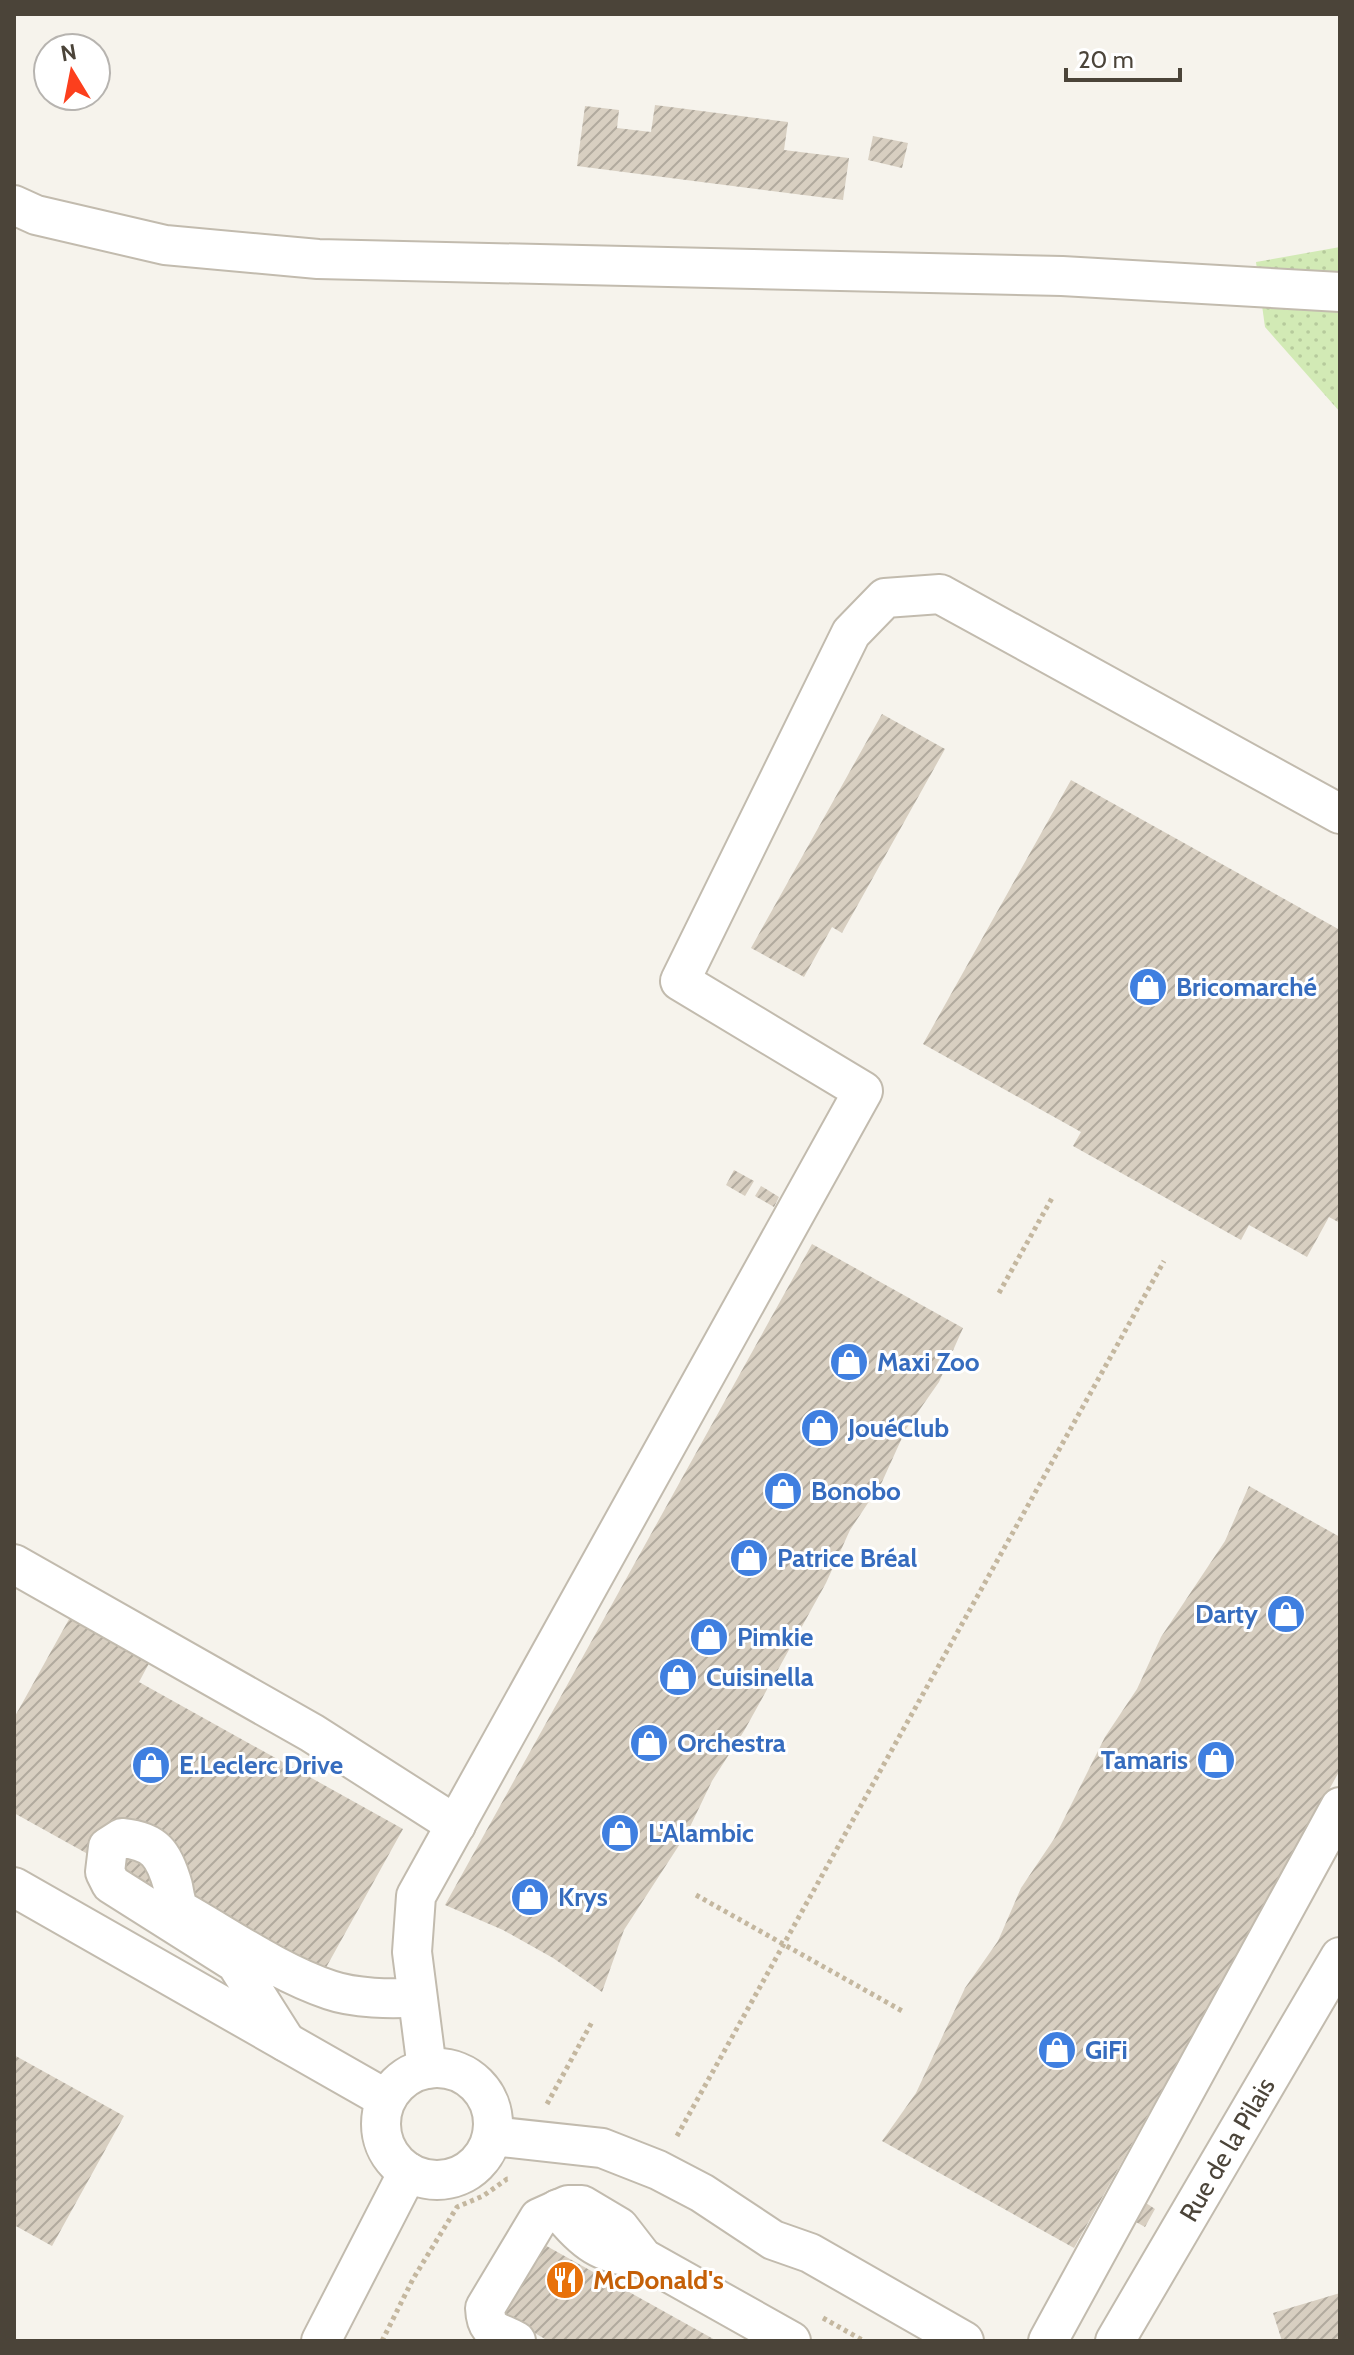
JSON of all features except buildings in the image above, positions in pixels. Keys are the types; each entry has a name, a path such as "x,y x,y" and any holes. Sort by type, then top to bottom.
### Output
{"street":[{"path":"14,205 36,215 165,245 318,259 1062,276 1340,292"},
{"path":"427,2069 412,1952 416,1896 863,1091 680,981 851,633 885,598 940,594 1340,814"},
{"path":"14,1564 312,1733 456,1825"},
{"path":"1048,2341 1340,1807"},
{"path":"286,2042 236,1963 111,1884 105,1872 108,1847 122,1838 142,1840 162,1856 180,1910 297,1976 332,1991 398,1999 417,1997"},
{"path":"14,1887 386,2099"},
{"name":"Rue de la Pilais","path":"1115,2341 1340,1957"},
{"path":"442,2068 472,2081 490,2106 492,2136 485,2153 474,2166 459,2176 442,2180 425,2179 408,2172 391,2155 381,2132 381,2115 386,2099 396,2085 410,2075 427,2069 442,2068"},
{"path":"492,2136 602,2148 658,2170 702,2193 773,2240 810,2253 964,2341"},
{"path":"321,2341 408,2172"},
{"path":"516,2341 495,2333 485,2322 485,2308 539,2218 568,2205 582,2205 619,2227 643,2258 791,2341"}],"path":[{"path":"999,1293 1052,1198"},
{"path":"658,2170 1164,1261"},
{"path":"696,1895 904,2012"}],"green space":[{"path":"1340,247 1340,412 1265,327 1256,262"}],"place":[{"name":"Bricomarché","path":"1148,987"},
{"name":"Maxi Zoo","path":"849,1362"},
{"name":"JouéClub","path":"820,1428"},
{"name":"Bonobo","path":"783,1491"},
{"name":"Patrice Bréal","path":"749,1558"},
{"name":"Darty","path":"1286,1614"},
{"name":"Pimkie","path":"709,1637"},
{"name":"Cuisinella","path":"678,1677"},
{"name":"Orchestra","path":"649,1743"},
{"name":"Tamaris","path":"1216,1760"},
{"name":"E.Leclerc Drive","path":"151,1765"},
{"name":"L'Alambic","path":"620,1833"},
{"name":"Krys","path":"530,1897"},
{"name":"GiFi","path":"1057,2050"},
{"name":"McDonald's","path":"565,2280"}]}
